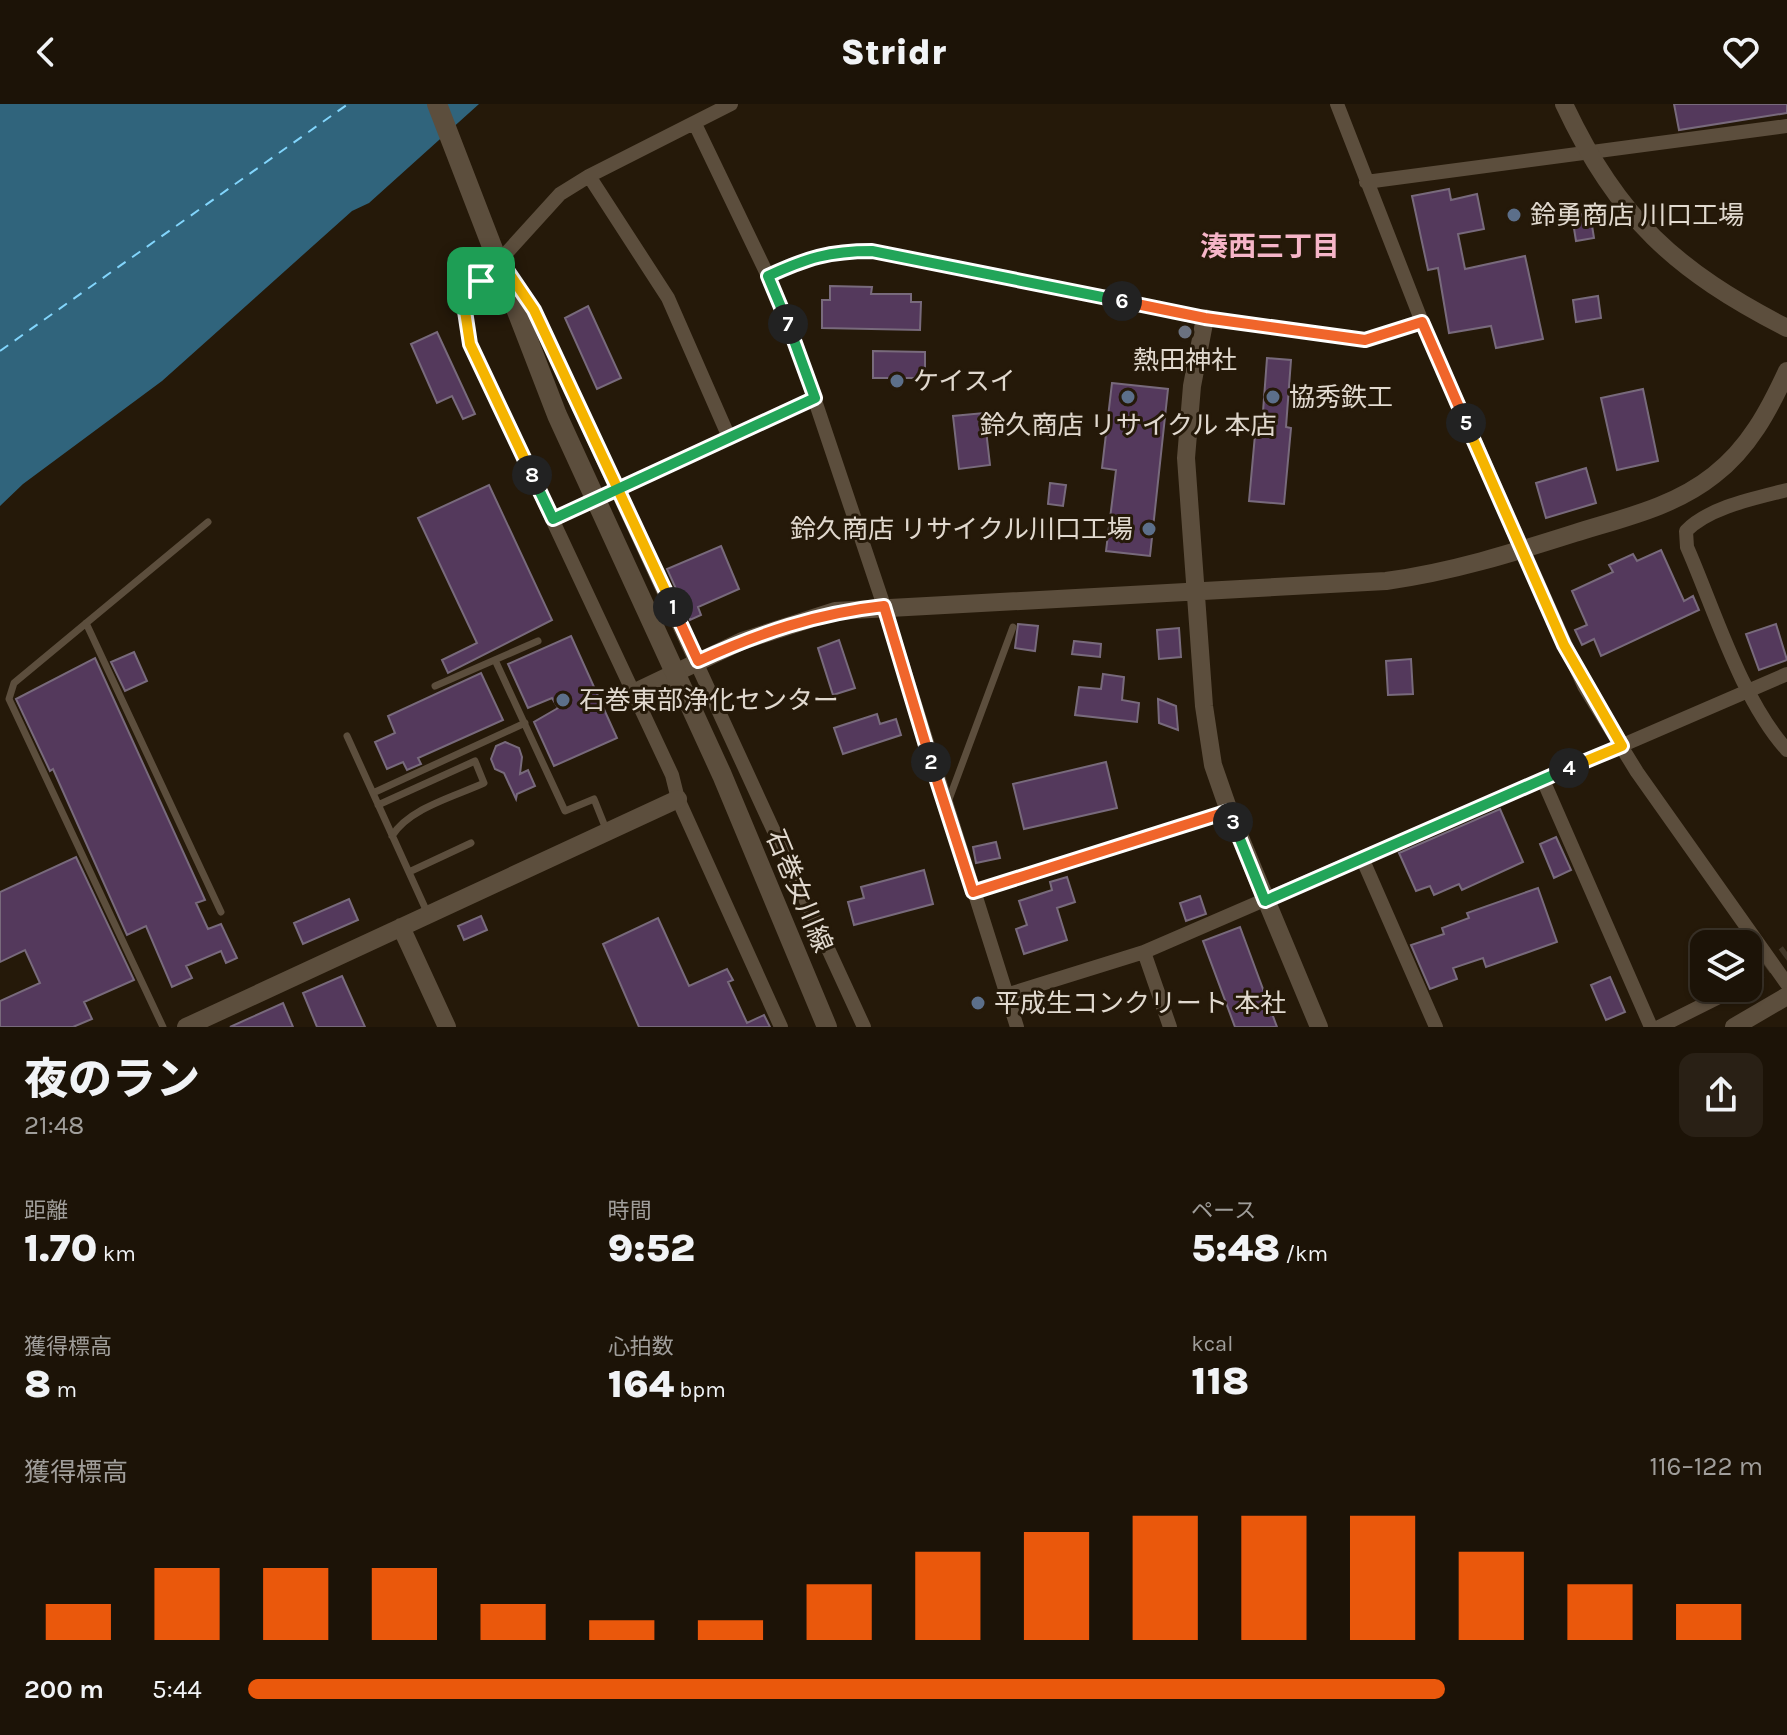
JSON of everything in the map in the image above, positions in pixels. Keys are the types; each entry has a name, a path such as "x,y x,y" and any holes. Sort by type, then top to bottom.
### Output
{"main road":[{"name":"石巻女川線","path":"437,104 552,403 722,775 827,1027"}],"street":[{"path":"731,104 589,176 560,194 481,281 465,311 470,344 672,775 678,799 781,1027"},
{"path":"1337,104 1422,322 1584,686 1787,984"},
{"path":"1564,104 1592,161 1617,198 1678,263 1724,295 1787,328"},
{"path":"695,124 768,276 815,398 1017,1027"},
{"path":"1366,182 1787,126"},
{"path":"589,176 668,298 728,435"},
{"path":"768,276 806,258 835,251 872,251 1205,318 1365,340 1422,322"},
{"path":"500,260 534,310 864,1027"},
{"path":"1205,318 1192,386 1186,458 1204,706 1213,765 1265,901 1319,1027"},
{"path":"633,693 698,661 787,625 835,611 1386,581 1447,572 1652,509 1686,495 1739,453 1759,426 1787,371"},
{"path":"553,519 728,435 815,398"},
{"path":"1787,490 1752,499 1694,522 1686,531 1687,547 1749,690 1772,733 1787,750"},
{"path":"1006,995 1144,952 1787,674"},
{"path":"1543,780 1651,1027"},
{"path":"186,1027 678,799"},
{"path":"973,892 1229,811"},
{"path":"1362,858 1436,1027"},
{"path":"401,927 447,1027"},
{"path":"1144,952 1170,1027"},
{"path":"1734,1027 1787,996"},
{"path":"1659,1027 1709,1002"}],"lane":[{"path":"163,1027 9,699 14,683 208,522"},
{"path":"86,623 221,912"},
{"path":"946,809 1013,627"},
{"path":"435,686 538,641"},
{"path":"495,660 565,811 594,799 607,832"},
{"path":"373,793 525,723"},
{"path":"347,736 428,915"},
{"path":"378,805 475,761 484,783 406,821 392,836"},
{"path":"409,872 471,843"}],"water":[{"path":"0,104 479,104 369,203 352,211 162,381 23,484 0,506"}],"building":[{"path":"1674,104 1787,104 1787,113 1679,130"},
{"path":"1449,189 1451,200 1477,194 1484,229 1458,234 1465,269 1525,256 1543,339 1496,348 1491,326 1449,333 1438,268 1428,270 1412,196"},
{"path":"1590,213 1594,238 1576,241 1572,216"},
{"path":"830,286 872,287 871,294 911,294 911,302 921,302 920,330 822,328 822,300 830,300"},
{"path":"1598,296 1601,318 1576,322 1573,300"},
{"path":"588,306 621,378 597,389 565,318"},
{"path":"437,332 475,414 463,419 452,396 437,403 411,344"},
{"path":"873,351 925,352 925,378 873,378"},
{"path":"1267,358 1291,360 1286,427 1291,428 1284,504 1249,501 1256,424 1262,425"},
{"path":"1112,383 1168,389 1150,556 1106,551 1116,470 1102,468"},
{"path":"1643,389 1658,461 1617,470 1601,398"},
{"path":"984,413 990,465 959,469 953,416"},
{"path":"1586,468 1596,503 1546,518 1536,483"},
{"path":"1050,483 1066,485 1063,506 1048,504"},
{"path":"489,485 552,620 448,673 442,660 477,643 418,518"},
{"path":"721,546 739,589 698,607 701,615 690,620 667,569"},
{"path":"1661,550 1684,601 1693,596 1699,610 1601,656 1594,639 1582,645 1575,630 1587,625 1572,591 1613,572 1609,565 1633,554 1637,561"},
{"path":"1018,624 1038,626 1035,651 1015,648"},
{"path":"1776,624 1787,660 1759,670 1746,634"},
{"path":"1179,628 1181,657 1159,659 1157,630"},
{"path":"571,636 617,738 554,766 534,722 558,708 552,698 528,708 508,664"},
{"path":"839,640 855,688 833,695 818,648"},
{"path":"1074,641 1101,644 1100,657 1072,654"},
{"path":"134,652 147,681 125,691 111,662"},
{"path":"95,658 205,900 196,903 208,929 221,924 237,958 226,963 221,951 186,966 192,978 172,987 146,926 127,935 53,769 50,771 16,699"},
{"path":"1411,659 1413,694 1388,695 1386,661"},
{"path":"481,673 503,720 418,758 421,764 407,770 403,762 387,769 375,742 395,733 388,716"},
{"path":"1103,674 1124,677 1122,700 1139,703 1137,722 1075,715 1079,687 1101,689"},
{"path":"1158,699 1176,706 1178,730 1159,723"},
{"path":"877,714 880,724 896,719 901,735 843,754 834,728"},
{"path":"505,742 519,748 522,757 520,774 528,770 535,786 517,794 516,799 504,773 495,769 491,759 496,746"},
{"path":"1106,762 1117,808 1024,829 1013,784"},
{"path":"1500,809 1523,862 1462,890 1459,884 1434,895 1430,886 1416,891 1399,853"},
{"path":"1556,837 1571,870 1554,878 1540,844"},
{"path":"996,842 1000,858 976,863 973,847"},
{"path":"76,857 134,980 84,1002 92,1019 73,1027 0,1027 0,1001 40,983 25,950 0,962 0,892"},
{"path":"924,870 933,904 854,925 848,902 864,898 861,887"},
{"path":"1067,877 1075,902 1057,908 1067,940 1024,954 1016,929 1027,925 1019,901 1052,890 1050,882"},
{"path":"1538,888 1557,942 1486,967 1483,958 1453,968 1457,979 1430,989 1411,945 1444,934 1442,928 1469,918 1467,913"},
{"path":"1200,896 1206,914 1186,921 1180,903"},
{"path":"349,899 358,920 303,944 294,923"},
{"path":"481,916 487,930 464,940 458,926"},
{"path":"658,918 689,986 727,969 733,980 728,982 747,1023 764,1015 770,1027 639,1027 603,944"},
{"path":"1240,927 1277,1027 1235,1027 1203,941"},
{"path":"342,976 365,1027 317,1027 303,993"},
{"path":"1610,977 1625,1012 1606,1020 1591,985"},
{"path":"283,1003 293,1027 230,1027"}],"ferry route":[{"path":"0,351 348,104"}],"tunnel":[{"path":"1762,970 1787,952"}],"place":[{"name":"鈴勇商店 川口工場","path":"1514,215"},
{"name":"熱田神社","path":"1185,332"},
{"name":"ケイスイ","path":"897,381"},
{"name":"鈴久商店 リサイクル 本店","path":"1128,397"},
{"name":"協秀鉄工","path":"1273,397"},
{"name":"鈴久商店 リサイクル川口工場","path":"1149,529"},
{"name":"石巻東部浄化センター","path":"563,700"},
{"name":"平成生コンクリート 本社","path":"978,1003"}],"district":[{"name":"湊西三丁目","path":"1270,246"}],"route":[{"path":"481,281 465,311 470,344 553,519 617,488 728,435 815,398 768,276 806,258 835,251 872,251 1205,318 1365,340 1422,322 1564,645 1584,686 1622,746 1265,901 1229,811 973,892 884,606 835,611 787,625 698,661 617,488 534,310 500,260 481,281"}]}
